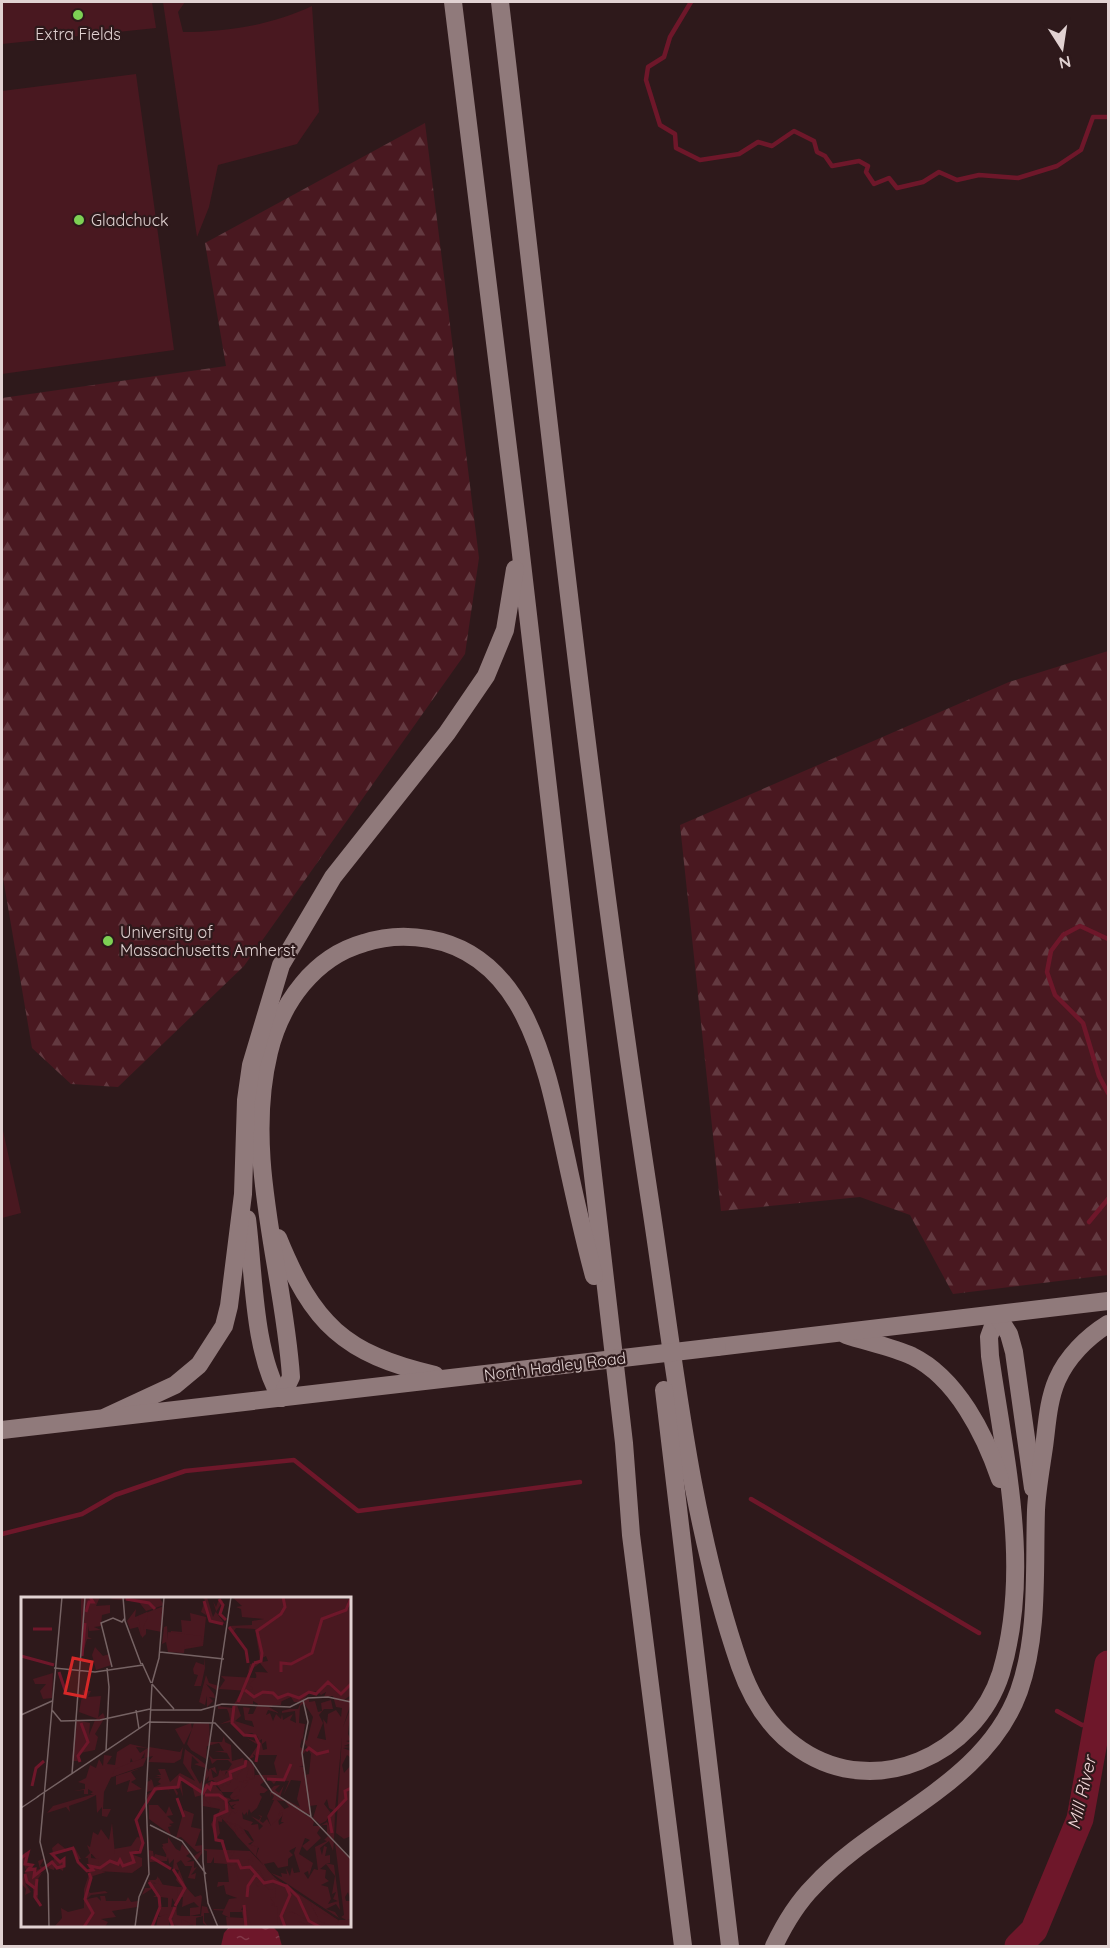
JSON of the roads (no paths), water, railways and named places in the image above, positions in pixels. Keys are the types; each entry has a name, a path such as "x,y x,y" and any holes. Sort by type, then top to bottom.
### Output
{"main road":[{"path":"453,2 519,537 631,1535 683,1947"},
{"path":"500,2 621,1004 677,1397 694,1494 739,1662 756,1703 772,1725 790,1743 812,1757 834,1766 868,1772 888,1770 918,1762 938,1753 957,1740 974,1723 989,1702 1007,1651 1016,1588 1013,1518 990,1356 989,1337 997,1315"},
{"path":"106,1418 175,1385 199,1365 224,1326 229,1306 243,1194 246,1101 251,1065 281,965 338,870 447,733 486,676 505,630 511,606 519,537"},
{"path":"281,1398 291,1377 290,1355 267,1195 260,1126 266,1070 279,1024 305,980 323,962 342,951 384,938 425,938 458,946 473,953 500,979 521,1010 548,1078 584,1236 610,1334"},
{"path":"621,1004 638,1178 730,1947"},
{"path":"243,1194 261,1345 270,1379 281,1398"},
{"path":"267,1195 276,1233 297,1279 320,1314 346,1342 386,1363 451,1378"},
{"name":"North Hadley Road","path":"2,1430 1108,1301"},
{"path":"997,1315 1009,1334 1014,1352 1036,1509"},
{"path":"774,1947 794,1912 815,1884 868,1840 966,1767 986,1747 1005,1722 1024,1671 1034,1601 1036,1509 1048,1413 1058,1380 1080,1347 1108,1324"},
{"path":"840,1333 913,1357 945,1382 980,1431 996,1467 1013,1518"}],"water":[{"path":"229,1927 273,1927 278,1932 282,1946 221,1946 224,1933"}],"waterway":[{"path":"691,2 670,37 664,57 648,67 646,80 660,125 675,134 676,148 700,160 739,154 758,142 772,146 794,131 814,141 817,152 825,156 832,166 859,161 868,166 866,172 874,184 889,178 897,188 923,182 939,172 957,180 979,175 1018,178 1057,166 1081,150 1093,117 1108,117"},
{"path":"1108,939 1080,926 1063,935 1051,951 1047,972 1055,995 1083,1023 1099,1076 1108,1093"},
{"path":"1089,1222 1108,1199"},
{"path":"2,1534 82,1514 115,1495 185,1471 294,1460 358,1511 580,1482"},
{"path":"751,1499 979,1633"},
{"name":"Mill River","path":"1018,1946 1034,1930 1080,1819 1108,1664"},
{"path":"1057,1711 1082,1725 1098,1724"}],"place":[{"name":"Extra Fields","path":"78,15"},
{"name":"Gladchuck","path":"79,220"},
{"name":"University of Massachusetts Amherst","path":"108,941"}]}
